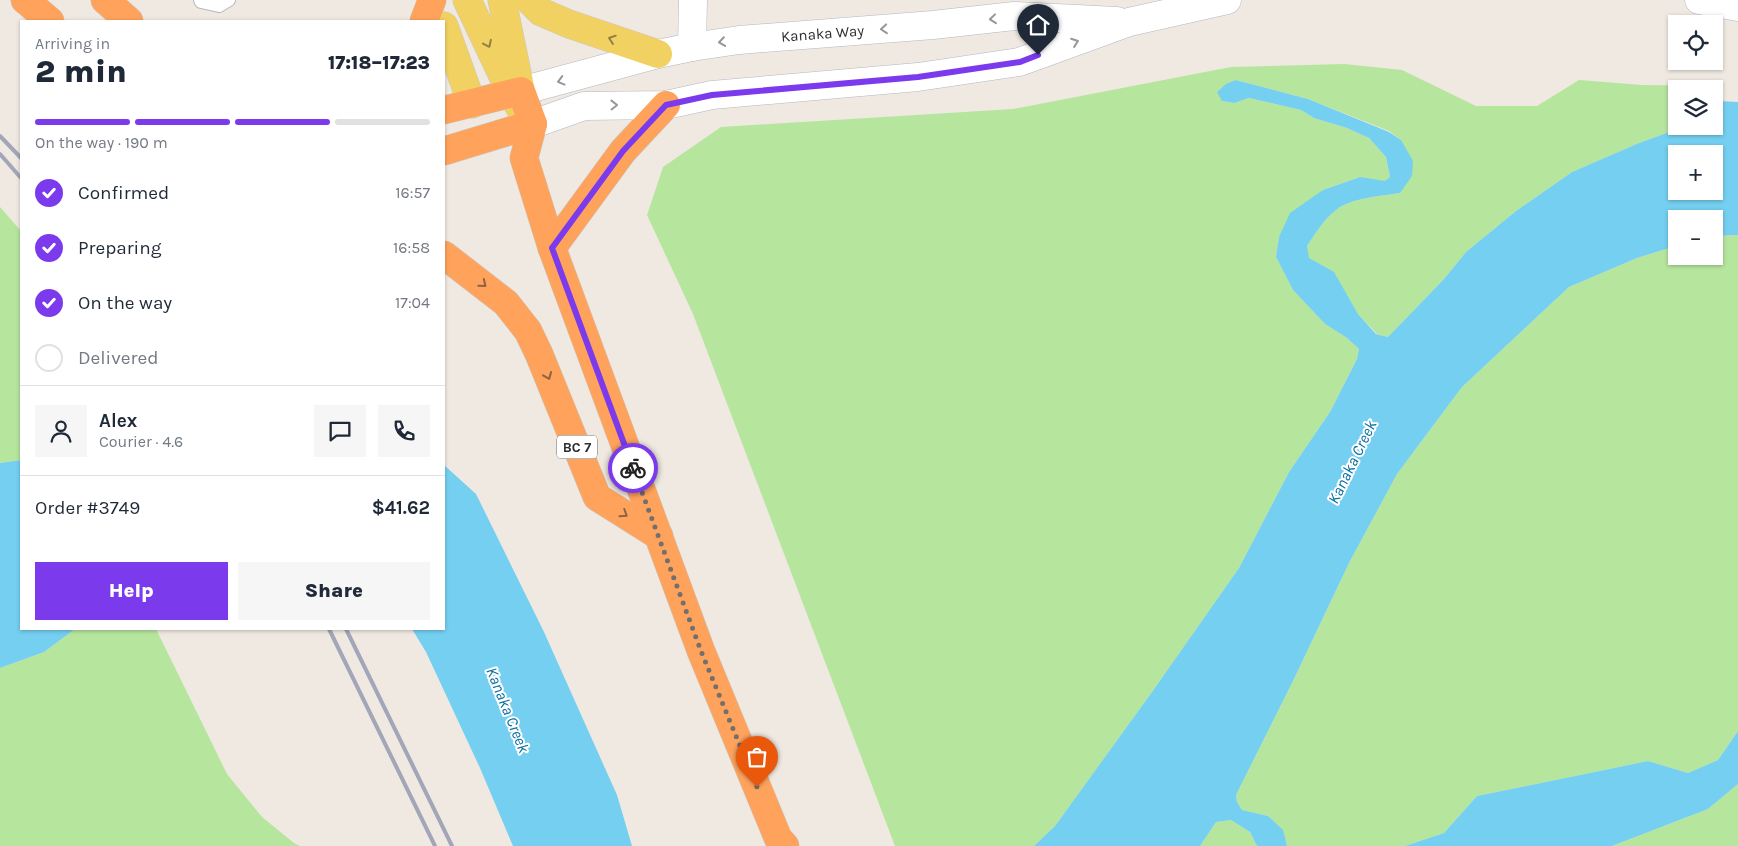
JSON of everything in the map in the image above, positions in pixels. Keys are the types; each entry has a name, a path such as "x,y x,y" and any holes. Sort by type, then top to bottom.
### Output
{"highway":[{"path":"25,0 49,20"},
{"path":"105,0 128,20"},
{"path":"424,20 433,0"},
{"path":"445,110 516,92"},
{"path":"472,104 486,138 524,158"},
{"path":"552,248 623,151 666,105"},
{"path":"445,151 531,124 524,158 552,248 701,651 780,843"},
{"name":"BC 7","path":"445,256 506,304 528,331 540,354 598,497 659,536"}],"main road":[{"path":"433,0 442,20"},
{"path":"467,0 531,124"},
{"path":"502,0 516,92"},
{"path":"529,0 541,12 569,24 658,54"},
{"path":"692,47 693,0"},
{"name":"Kanaka Way","path":"531,124 584,106 666,105 712,95 918,77 1020,62 1129,22 1227,0"},
{"path":"1699,0 1738,6"},
{"name":"Kanaka Way","path":"516,92 658,54 739,40 923,26 1014,16 1129,22"},
{"path":"445,29 472,104"}],"lane":[{"path":"200,0 201,2 219,6 228,0"}],"green space":[{"path":"1344,64 1402,70 1476,106 1537,106 1579,80 1668,85 1668,133 1572,172 1516,211 1466,252 1444,279 1388,337 1377,334 1358,314 1334,273 1308,258 1307,246 1320,227 1342,206 1366,198 1400,193 1401,140 1389,131 1308,99 1236,80 1222,101 1233,103 1249,98 1301,110 1314,118 1347,128 1369,138 1386,157 1390,177 1385,182 1360,177 1323,190 1279,237 1276,257 1293,290 1325,324 1347,338 1359,349 1357,359 1330,412 1289,472 1239,568 1055,826 1034,846 895,846 693,314 647,215 663,167 721,127 1013,109 1231,67"},
{"path":"0,207 20,230 20,460 0,463"},
{"path":"1738,235 1738,731 1718,760 1688,773 1648,761 1477,796 1444,833 1405,846 1287,846 1282,830 1268,816 1242,810 1237,802 1236,795 1349,563 1397,474 1462,387 1569,287 1637,258 1668,248 1668,265 1723,265 1723,236"},
{"path":"74,630 156,630 227,774 262,817 300,846 0,846 0,668 44,652"},
{"path":"1738,784 1738,846 1612,846 1708,809"},
{"path":"1231,820 1250,832 1257,846 1200,846 1216,822"}],"water":[{"name":"Kanaka Creek","path":"1236,80 1308,99 1389,132 1401,140 1413,161 1412,176 1400,193 1366,198 1342,206 1320,227 1307,246 1309,258 1334,272 1358,314 1376,334 1388,337 1444,279 1466,252 1516,211 1572,172 1668,133 1668,135 1723,135 1723,101 1738,102 1738,235 1723,236 1723,210 1668,210 1668,248 1637,258 1569,287 1462,387 1397,474 1349,563 1236,795 1237,802 1242,810 1268,816 1283,830 1287,846 1257,846 1250,832 1231,820 1216,822 1200,846 1034,846 1055,826 1239,568 1289,472 1330,412 1357,359 1359,349 1347,338 1325,324 1293,290 1276,257 1279,237 1290,213 1323,190 1360,177 1385,181 1390,177 1386,157 1369,138 1347,128 1314,118 1301,110 1249,98 1234,103 1222,101 1217,92 1226,84"},
{"path":"20,460 20,630 74,630 44,652 0,668 0,463"},
{"name":"Kanaka Creek","path":"445,466 476,494 544,632 617,795 632,846 513,846 480,768 426,652 413,630 445,630"},
{"path":"1738,731 1738,784 1708,809 1612,846 1405,846 1444,833 1477,796 1648,761 1688,773 1718,760"}],"railway":[{"path":"0,136 20,157"},
{"path":"0,154 20,177"},
{"path":"329,630 435,846"},
{"path":"346,630 452,846"}],"way so far":[{"path":"633,468 701,651 757,787"}],"route":[{"path":"633,468 552,248 623,151 666,105 712,95 918,77 1020,62 1038,55"}]}
